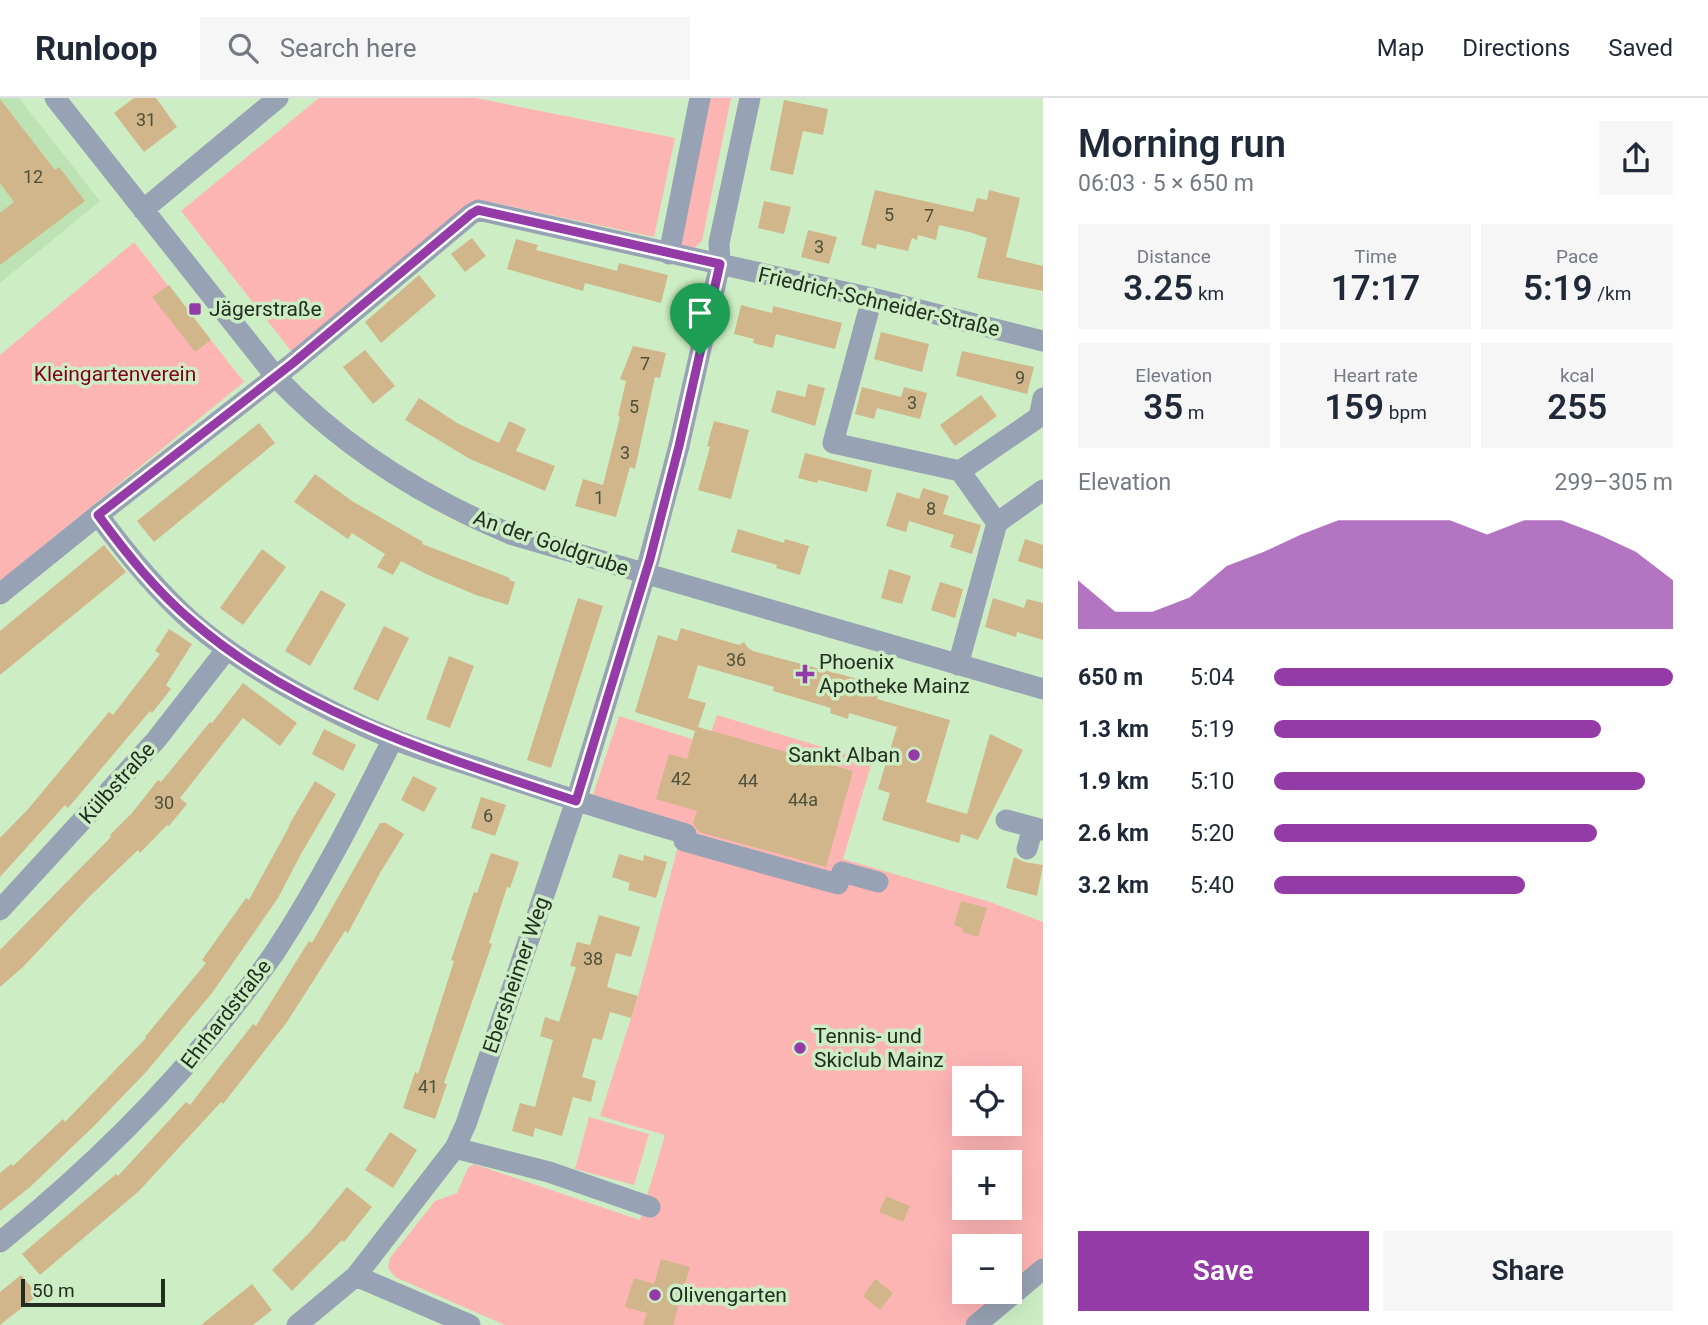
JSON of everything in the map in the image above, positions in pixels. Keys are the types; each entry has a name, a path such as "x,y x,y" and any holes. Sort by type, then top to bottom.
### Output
{"street":[{"name":"An der Goldgrube","path":"55,98 276,377 332,431 366,457 435,499 513,535 1043,689"},
{"path":"144,210 278,98"},
{"path":"669,254 700,98"},
{"name":"Ebersheimer Weg","path":"297,1325 356,1276 455,1148 466,1124 576,801 645,575 679,446 720,264 719,243 750,98"},
{"name":"Friedrich-Schneider-Straße","path":"276,377 478,210 872,298 1043,341"},
{"path":"872,298 833,443 960,471 997,523"},
{"path":"0,594 276,377"},
{"path":"960,471 1042,413"},
{"path":"958,665 997,523 1043,490"},
{"path":"98,515 158,589 227,649 311,700 393,739 576,801 686,834 684,841 838,884 842,872 877,882"},
{"name":"Külbstraße","path":"0,910 156,740 227,649"},
{"name":"Ehrhardstraße","path":"0,1242 79,1176 172,1082 209,1040 276,950 344,836 393,739"},
{"path":"1006,820 1038,828 1027,849"},
{"path":"455,1148 549,1172 650,1207"},
{"path":"976,1325 1043,1269"},
{"path":"356,1276 470,1325"}],"shaded area":[{"path":"0,98 19,98 100,201 0,283"}],"green space":[{"path":"319,98 476,98 675,138 654,237 491,202 292,352 181,211"},
{"path":"706,98 731,98 702,241 693,249 682,247 678,236"},
{"name":"Kleingartenverein","path":"134,242 244,382 0,581 0,355"},
{"name":"Tennis- und Skiclub Mainz","path":"717,715 872,762 843,859 990,902 1043,922 1043,1260 1022,1277 1022,1234 952,1234 952,1304 990,1304 964,1325 505,1325 395,1277 388,1268 390,1258 435,1201 457,1193 468,1168 474,1164 640,1220 665,1135 600,1116 638,996 680,839 587,813 619,716 707,744"},
{"path":"589,1117 649,1134 634,1185 575,1169"}],"building":[{"path":"134,98 156,98 177,127 144,152 114,113"},
{"path":"0,99 55,170 59,167 85,201 0,265 0,213 14,202 0,183"},
{"path":"784,100 828,109 823,135 803,131 793,175 770,170"},
{"path":"875,190 973,212 977,198 987,200 989,190 1020,198 1006,257 1043,266 1043,291 977,278 987,238 969,232 939,225 936,240 918,235 917,240 912,238 908,251 877,244 876,249 861,245"},
{"path":"764,201 791,207 784,234 758,228"},
{"path":"808,230 837,237 829,264 801,257"},
{"path":"472,238 486,256 465,272 451,254"},
{"path":"516,239 538,245 536,250 617,271 619,263 668,275 661,303 585,283 583,291 507,269"},
{"path":"419,275 436,296 381,343 365,322"},
{"path":"169,285 211,340 195,352 152,297"},
{"path":"741,305 772,313 773,306 842,323 835,349 776,334 773,348 753,343 754,339 734,334"},
{"path":"881,332 929,344 922,372 874,359"},
{"path":"633,346 666,353 660,378 655,377 635,469 630,467 616,517 575,506 583,479 603,485 626,381 620,379"},
{"path":"365,350 395,386 373,404 343,367"},
{"path":"962,351 1034,367 1027,394 956,376"},
{"path":"808,384 825,388 815,426 771,412 777,390 805,397"},
{"path":"862,387 901,397 904,387 927,393 920,419 877,408 874,419 855,414"},
{"path":"981,395 997,416 955,446 940,425"},
{"path":"419,398 457,423 499,443 509,421 526,429 516,451 555,466 545,491 470,459 405,420"},
{"path":"714,421 749,430 731,499 698,490"},
{"path":"259,423 275,443 154,542 137,521"},
{"path":"805,453 872,470 867,492 798,478"},
{"path":"315,474 352,501 423,542 422,544 510,578 509,580 515,582 508,605 476,595 401,561 393,575 377,567 385,554 352,533 348,539 294,502"},
{"path":"923,488 949,496 943,514 981,525 972,554 950,547 954,535 909,521 906,532 886,526 897,492 919,499"},
{"path":"738,529 784,543 785,539 809,546 800,575 776,568 777,565 731,552"},
{"path":"1025,539 1043,545 1043,569 1018,561"},
{"path":"104,545 126,572 0,675 0,631"},
{"path":"262,549 286,567 243,625 220,608"},
{"path":"889,569 911,576 902,604 881,598"},
{"path":"940,582 963,589 955,618 931,610"},
{"path":"321,590 346,604 310,666 285,651"},
{"path":"578,598 603,606 551,768 527,760"},
{"path":"993,598 1024,608 1027,599 1043,603 1043,640 1017,632 1016,637 985,627"},
{"path":"384,626 409,638 378,701 353,689"},
{"path":"681,628 739,645 744,642 753,651 881,685 877,699 950,720 926,802 967,814 990,734 1023,750 978,840 961,834 959,843 882,820 890,793 878,789 897,727 849,713 848,719 830,713 831,708 773,691 774,687 698,665 688,698 706,703 698,727 853,771 826,867 699,832 693,823 697,811 656,799 669,754 687,759 695,731 635,712 658,635 677,641"},
{"path":"169,629 192,644 166,685 171,689 68,808 65,805 0,877 0,838 29,808 109,712 113,715 160,654 155,651"},
{"path":"449,656 474,666 450,728 426,719"},
{"path":"243,683 297,723 280,746 243,718 180,798 187,804 169,826 140,853 138,850 0,987 0,950 111,837 158,780 161,782 210,722 212,723"},
{"path":"324,729 356,745 343,771 312,754"},
{"path":"413,776 437,788 424,812 401,800"},
{"path":"315,781 336,794 278,898 212,993 147,1071 93,1127 30,1187 0,1211 0,1173 11,1164 13,1166 63,1119 65,1122 146,1038 206,963 202,960 246,898 249,900"},
{"path":"481,797 506,805 495,836 471,828"},
{"path":"380,823 386,823 404,834 348,933 345,931 287,1022 223,1104 221,1102 139,1191 40,1275 22,1254 116,1174 118,1176 186,1102 190,1105 253,1024 256,1026 309,941 312,943"},
{"path":"491,853 519,862 510,888 507,887 489,943 492,944 444,1083 447,1084 435,1119 403,1108 415,1072 418,1074 474,892 477,893"},
{"path":"619,854 643,861 644,855 667,862 656,898 628,890 630,883 612,877"},
{"path":"1014,857 1024,862 1043,865 1037,896 1006,888"},
{"path":"961,901 987,908 978,937 962,932 963,928 954,925"},
{"path":"599,915 640,927 631,957 616,953 607,987 638,996 631,1018 610,1012 602,1040 593,1038 582,1077 596,1081 591,1102 573,1097 562,1136 535,1128 533,1137 512,1131 520,1103 535,1107 553,1040 540,1036 545,1017 559,1022 576,967 570,966 577,942 590,945"},
{"path":"390,1132 417,1150 393,1188 365,1170"},
{"path":"347,1187 372,1207 344,1242 342,1240 292,1291 272,1270 310,1232"},
{"path":"886,1196 910,1206 903,1222 879,1212"},
{"name":"Olivengarten","path":"661,1259 690,1267 673,1325 643,1325 647,1313 625,1307 634,1278 654,1284"},
{"path":"21,1275 38,1295 0,1325 0,1292"},
{"path":"875,1279 893,1293 880,1310 863,1296"},
{"path":"252,1284 272,1310 253,1325 201,1325"}],"place":[{"name":"Jägerstraße","path":"195,309"},
{"name":"Phoenix Apotheke Mainz","path":"805,674"},
{"name":"Sankt Alban","path":"914,755"},
{"name":"Tennis- und Skiclub Mainz","path":"800,1048"},
{"name":"Olivengarten","path":"655,1295"}],"route":[{"path":"478,210 488,210 720,264 700,355 650,559 576,801 393,739 311,700 227,649 192,621 158,589 98,515 293,363 478,210"}]}
